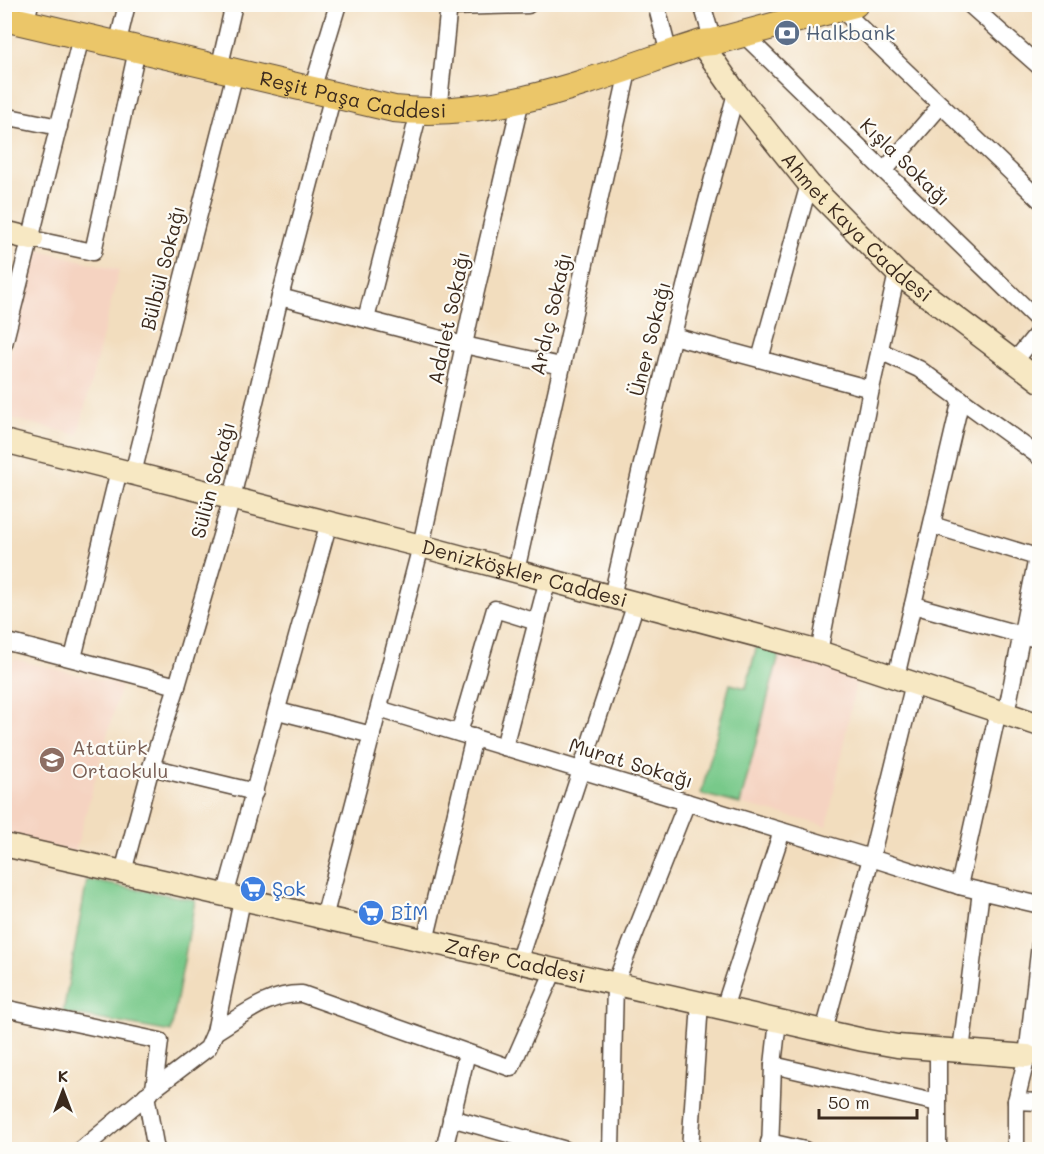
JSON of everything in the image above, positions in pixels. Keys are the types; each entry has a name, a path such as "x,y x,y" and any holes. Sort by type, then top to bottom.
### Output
{"main road":[{"name":"Reşit Paşa Caddesi","path":"706,39 713,42 840,6"},
{"name":"Reşit Paşa Caddesi","path":"20,16 81,37 127,48 394,109 428,112 478,109 521,100 629,68 706,39 840,6"}],"street":[{"path":"4,232 93,252 127,48 127,4"},
{"name":"Bülbül Sokağı","path":"73,658 126,471 227,71 234,4"},
{"name":"Sülün Sokağı","path":"123,872 151,767 232,498 280,297 323,92 338,4"},
{"path":"656,4 669,54"},
{"path":"702,4 706,39"},
{"path":"969,4 1040,67"},
{"path":"366,320 428,112 449,6 528,5"},
{"path":"840,6 1040,200"},
{"name":"Kışla Sokağı","path":"742,33 1040,322"},
{"path":"5,336 32,238 81,37"},
{"name":"Ahmet Kaya Caddesi","path":"706,39 736,93 809,184 897,273 1040,381"},
{"name":"Ardıç Sokağı","path":"516,571 629,68"},
{"name":"Üner Sokağı","path":"612,597 692,256 736,93"},
{"name":"Adalet Sokağı","path":"324,918 421,546 464,345 521,100"},
{"path":"884,171 940,105"},
{"path":"4,116 59,127"},
{"path":"760,360 809,184"},
{"path":"819,652 871,390 897,273"},
{"path":"280,297 464,345 561,366"},
{"path":"1014,362 1040,330"},
{"path":"673,336 871,390"},
{"path":"880,351 920,369 1040,457"},
{"path":"824,1031 871,858 905,680 913,605 961,399"},
{"name":"Denizköşkler Caddesi","path":"5,444 126,471 329,522 819,652 1040,725"},
{"path":"81,1149 208,1048 215,1032 234,898 255,792 329,522"},
{"path":"932,525 1038,557 960,886"},
{"path":"504,747 548,579"},
{"path":"518,962 636,603"},
{"path":"913,605 1040,640"},
{"path":"425,941 466,735 495,609 537,622"},
{"path":"4,641 177,686"},
{"name":"Murat Sokağı","path":"379,709 960,886 1040,905"},
{"path":"278,711 372,735"},
{"path":"151,767 255,792"},
{"path":"611,1149 615,984 687,802"},
{"path":"724,1008 782,831"},
{"name":"Zafer Caddesi","path":"4,845 824,1031 897,1046 1027,1056"},
{"path":"938,1149 938,1102 981,891"},
{"path":"1016,1149 1016,1101 1027,1056 1040,944"},
{"path":"215,1032 274,997 302,994 511,1068 554,970"},
{"path":"690,1149 700,1003"},
{"path":"4,1008 160,1041 150,1092 156,1149"},
{"path":"778,1021 773,1065 770,1146 805,1149"},
{"path":"444,1149 467,1053"},
{"path":"773,1065 938,1102"},
{"path":"1016,1101 1040,1102"},
{"path":"451,1118 566,1149"}],"shaded area":[{"path":"36,249 119,270 78,435 5,417 5,375"},
{"path":"780,651 858,672 827,826 740,804"},
{"name":"Atatürk Ortaokulu","path":"14,659 121,685 75,852 5,835 5,677"}],"green space":[{"path":"757,645 780,651 740,804 701,794 730,684 746,688"},
{"path":"87,880 195,900 171,1032 63,1013"}],"place":[{"name":"Halkbank","path":"787,33"},
{"name":"Atatürk Ortaokulu","path":"52,760"},
{"name":"Şok","path":"253,889"},
{"name":"BİM","path":"371,913"}]}
